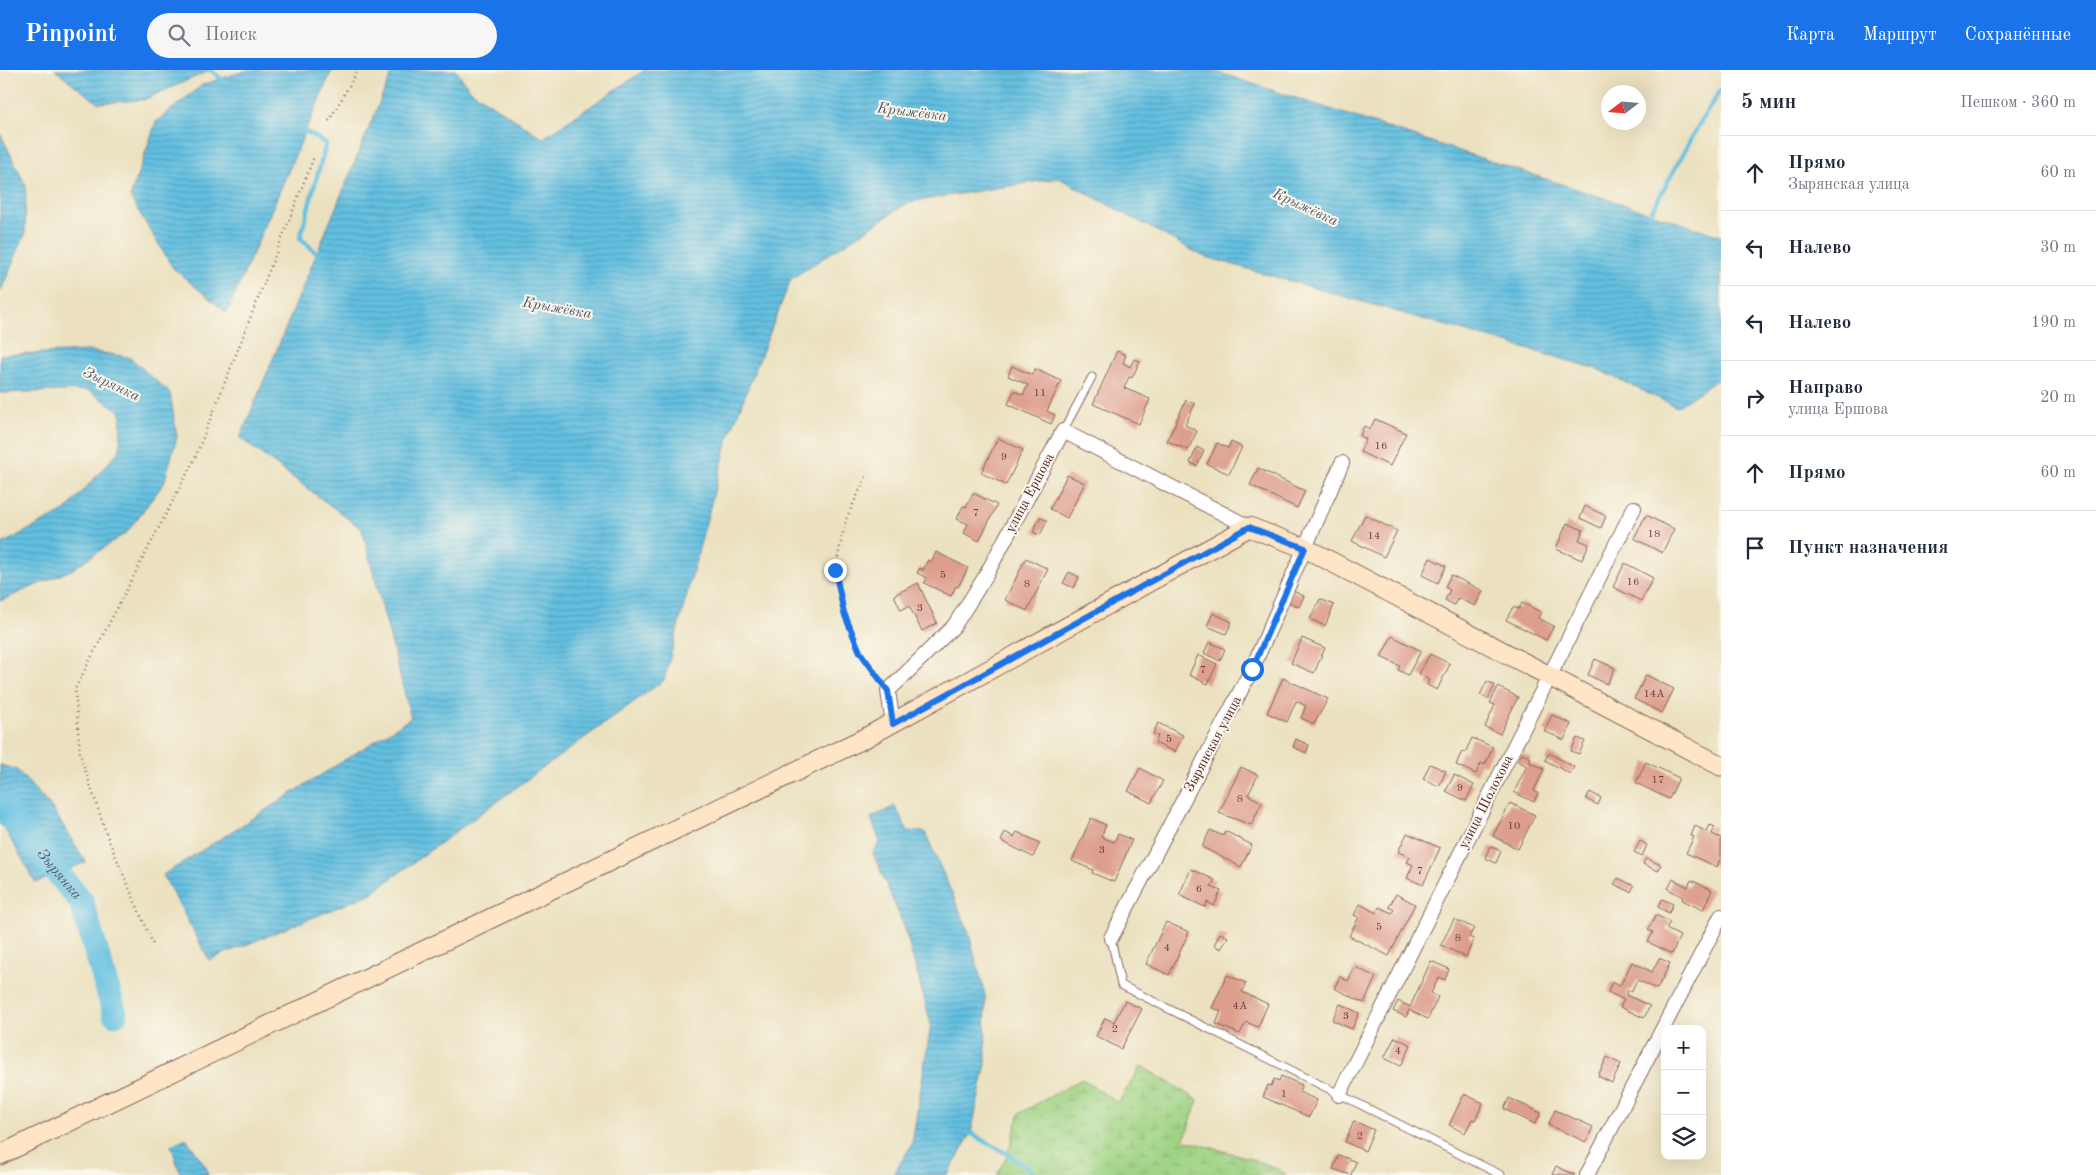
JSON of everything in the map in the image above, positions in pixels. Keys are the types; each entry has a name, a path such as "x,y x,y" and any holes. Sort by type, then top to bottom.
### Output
{"main road":[{"path":"0,1155 893,724 1249,527 1305,548 1721,766"}],"street":[{"path":"1063,431 1249,527"},
{"name":"улица Ершова","path":"888,691 954,626 985,577 1063,431"},
{"name":"Зырянская улица","path":"1111,938 1252,669 1342,463"},
{"name":"улица Шолохова","path":"1339,1096 1634,508"},
{"path":"888,691 893,724"},
{"path":"1587,1175 1721,916"}],"lane":[{"path":"1063,431 1092,376"},
{"path":"1111,938 1121,985 1339,1096 1501,1175"}],"path":[{"path":"329,121 358,70"},
{"path":"153,944 107,836 80,754 75,689 196,458 314,157"},
{"path":"866,477 846,519 835,570 844,613 860,652 888,691"}],"green space":[{"path":"1141,1066 1198,1100 1184,1140 1255,1160 1286,1175 997,1175 1008,1153 1020,1113 1082,1079 1118,1103"}],"water":[{"path":"55,70 211,70 143,100 98,103"},
{"path":"247,70 332,70 227,313 173,268 130,197 156,122 202,85"},
{"path":"393,70 456,70 470,90 543,138 645,70 1210,70 1721,236 1721,377 1677,407 1597,369 1203,256 1059,178 909,202 791,279 729,436 664,680 370,894 209,960 163,875 411,718 362,529 240,438"},
{"path":"0,133 26,186 25,234 0,293"},
{"path":"88,351 129,357 170,393 177,437 164,483 127,532 71,570 0,601 0,545 66,510 120,450 121,412 88,390 0,393 0,355"},
{"path":"0,765 16,769 52,808 86,862 36,883 3,826 0,825"},
{"path":"895,806 908,831 925,832 968,930 985,995 986,1063 971,1133 948,1175 893,1175 912,1144 931,1024 905,929 873,853 880,842 871,818"},
{"path":"186,1138 206,1167 208,1175 181,1175 171,1145"}],"building":[{"path":"1117,351 1126,355 1123,363 1130,367 1134,359 1140,361 1132,378 1129,377 1124,388 1150,399 1139,424 1093,404"},
{"path":"1012,366 1032,375 1035,369 1061,381 1047,411 1055,415 1051,424 1008,404 1014,391 1023,395 1028,385 1008,376"},
{"path":"1186,400 1195,404 1185,425 1197,431 1188,450 1167,441"},
{"path":"1375,419 1406,433 1390,466 1360,452 1366,439 1360,436 1364,426 1370,429"},
{"path":"998,438 1023,450 1006,485 981,473"},
{"path":"1231,442 1242,447 1229,474 1207,464 1217,443 1228,448"},
{"path":"1197,447 1204,451 1197,466 1190,463"},
{"path":"1258,468 1305,491 1297,508 1250,485"},
{"path":"1067,475 1085,483 1067,518 1050,509"},
{"path":"973,493 997,505 979,541 964,533 968,524 957,519 963,506 966,507"},
{"path":"1585,506 1606,516 1601,528 1580,518"},
{"path":"1365,515 1397,531 1384,557 1352,541"},
{"path":"1646,515 1674,529 1662,553 1634,538"},
{"path":"1040,517 1047,521 1040,535 1033,532"},
{"path":"1567,523 1583,530 1579,540 1589,544 1582,560 1556,549"},
{"path":"936,552 968,568 951,596 924,583 927,578 917,573 920,568 923,570 928,560 931,562"},
{"path":"1026,558 1048,569 1027,611 1005,600"},
{"path":"1430,558 1446,566 1438,583 1422,575"},
{"path":"1625,563 1653,578 1641,601 1613,587"},
{"path":"1069,572 1079,577 1074,588 1063,583"},
{"path":"1451,575 1483,591 1475,606 1458,598 1454,605 1445,600 1450,590 1445,587"},
{"path":"918,583 937,623 922,631 909,606 901,610 894,595"},
{"path":"1293,591 1304,596 1299,607 1288,602"},
{"path":"1320,599 1334,605 1325,626 1310,619"},
{"path":"1522,603 1541,612 1538,618 1554,626 1546,640 1506,620 1513,607 1519,609"},
{"path":"1213,613 1232,622 1226,634 1207,626"},
{"path":"1392,636 1421,651 1408,675 1398,670 1400,666 1381,657"},
{"path":"1302,638 1325,648 1314,673 1291,663"},
{"path":"1209,642 1225,649 1220,661 1204,653"},
{"path":"1430,654 1450,664 1437,690 1427,685 1429,680 1419,674"},
{"path":"1198,655 1217,664 1208,684 1189,675"},
{"path":"1595,659 1615,668 1607,684 1588,675"},
{"path":"1646,675 1674,689 1662,713 1634,699"},
{"path":"1283,678 1328,699 1314,724 1301,718 1306,706 1296,701 1287,722 1267,713"},
{"path":"1487,681 1495,685 1488,699 1480,695"},
{"path":"1498,687 1518,697 1500,734 1485,727 1495,705 1490,703"},
{"path":"1552,715 1571,724 1564,740 1544,731"},
{"path":"1158,723 1183,735 1175,752 1155,743 1158,736 1153,734"},
{"path":"1472,738 1493,747 1485,765 1481,763 1476,774 1456,765 1462,751 1465,753"},
{"path":"1577,738 1585,741 1579,754 1571,751"},
{"path":"1296,739 1309,745 1306,753 1293,747"},
{"path":"1522,753 1531,758 1529,762 1544,769 1534,791 1538,793 1534,802 1514,792 1527,766 1518,761"},
{"path":"1549,753 1574,767 1570,774 1545,760"},
{"path":"1646,762 1679,778 1669,799 1636,783"},
{"path":"1430,764 1446,771 1439,786 1423,779"},
{"path":"1241,767 1258,775 1248,795 1262,802 1251,825 1219,813"},
{"path":"1140,768 1163,781 1151,803 1128,791"},
{"path":"1454,775 1474,785 1466,801 1446,791"},
{"path":"1590,792 1601,798 1598,805 1586,799"},
{"path":"1510,803 1535,815 1518,849 1493,836"},
{"path":"1091,818 1106,825 1101,837 1114,842 1118,834 1132,840 1114,882 1092,873 1093,870 1072,861"},
{"path":"1710,825 1715,827 1712,834 1721,838 1721,857 1717,867 1686,853 1694,837 1691,836 1695,826 1707,832"},
{"path":"1210,830 1223,836 1225,831 1252,845 1241,867 1202,847"},
{"path":"1005,832 1014,837 1017,832 1040,843 1033,857 1001,841"},
{"path":"1407,833 1440,848 1423,885 1407,878 1413,865 1407,862 1410,857 1398,852"},
{"path":"1640,841 1647,845 1642,856 1634,852"},
{"path":"1490,846 1501,851 1496,863 1485,858"},
{"path":"1646,858 1661,865 1658,871 1643,864"},
{"path":"1191,869 1215,880 1211,887 1221,891 1214,906 1207,902 1205,907 1179,895"},
{"path":"1618,878 1634,886 1631,892 1614,884"},
{"path":"1673,879 1688,887 1691,880 1712,890 1703,910 1682,900 1683,897 1668,889"},
{"path":"1396,894 1415,904 1389,956 1349,936 1359,917 1354,915 1360,904 1376,913 1379,907 1392,913 1394,910 1389,907"},
{"path":"1662,899 1673,904 1669,913 1658,907"},
{"path":"1656,915 1670,922 1666,929 1680,936 1672,954 1648,942 1653,932 1648,930"},
{"path":"1454,919 1474,928 1469,937 1474,939 1466,957 1441,945"},
{"path":"1166,922 1189,932 1169,975 1146,964"},
{"path":"1220,933 1228,937 1221,949 1214,945"},
{"path":"1659,958 1670,963 1657,989 1637,980 1631,992 1628,990 1626,995 1650,1006 1644,1018 1620,1007 1624,1000 1608,992 1612,982 1620,986 1632,962 1652,972"},
{"path":"1431,961 1449,969 1445,980 1439,977 1431,993 1438,997 1428,1019 1409,1010 1406,1017 1393,1011 1398,1001 1410,1007"},
{"path":"1355,967 1376,977 1364,1003 1334,988 1340,977 1348,981"},
{"path":"1227,975 1246,983 1242,992 1268,1004 1258,1027 1246,1022 1240,1034 1216,1024 1221,1011 1212,1008"},
{"path":"1125,1001 1142,1009 1121,1049 1096,1036 1105,1018 1114,1022"},
{"path":"1340,1004 1359,1013 1352,1029 1332,1020"},
{"path":"1395,1037 1411,1045 1401,1066 1384,1058"},
{"path":"1607,1057 1621,1064 1612,1083 1598,1076"},
{"path":"1281,1076 1302,1085 1299,1092 1317,1100 1309,1117 1263,1097 1268,1085 1271,1086 1274,1079 1279,1081"},
{"path":"1464,1094 1483,1103 1475,1120 1472,1119 1465,1133 1449,1125"},
{"path":"1509,1098 1541,1113 1535,1124 1504,1109"},
{"path":"1555,1110 1593,1127 1586,1142 1548,1125"},
{"path":"1354,1121 1374,1130 1365,1151 1345,1142"},
{"path":"1339,1155 1356,1162 1351,1175 1333,1169"},
{"path":"1556,1166 1575,1175 1552,1175"}],"waterway":[{"name":"Крыжёвка","path":"210,70 225,81"},
{"name":"Крыжёвка","path":"1649,216 1697,128 1721,89"},
{"name":"Крыжёвка","path":"302,129 326,144 300,238 320,256"},
{"name":"Зырянка","path":"0,804 81,901 115,1014"},
{"path":"971,1133 1013,1157 1035,1175"}],"route":[{"path":"835,570 844,613 860,652 888,691 893,724 1249,527 1305,548 1252,669"}]}
